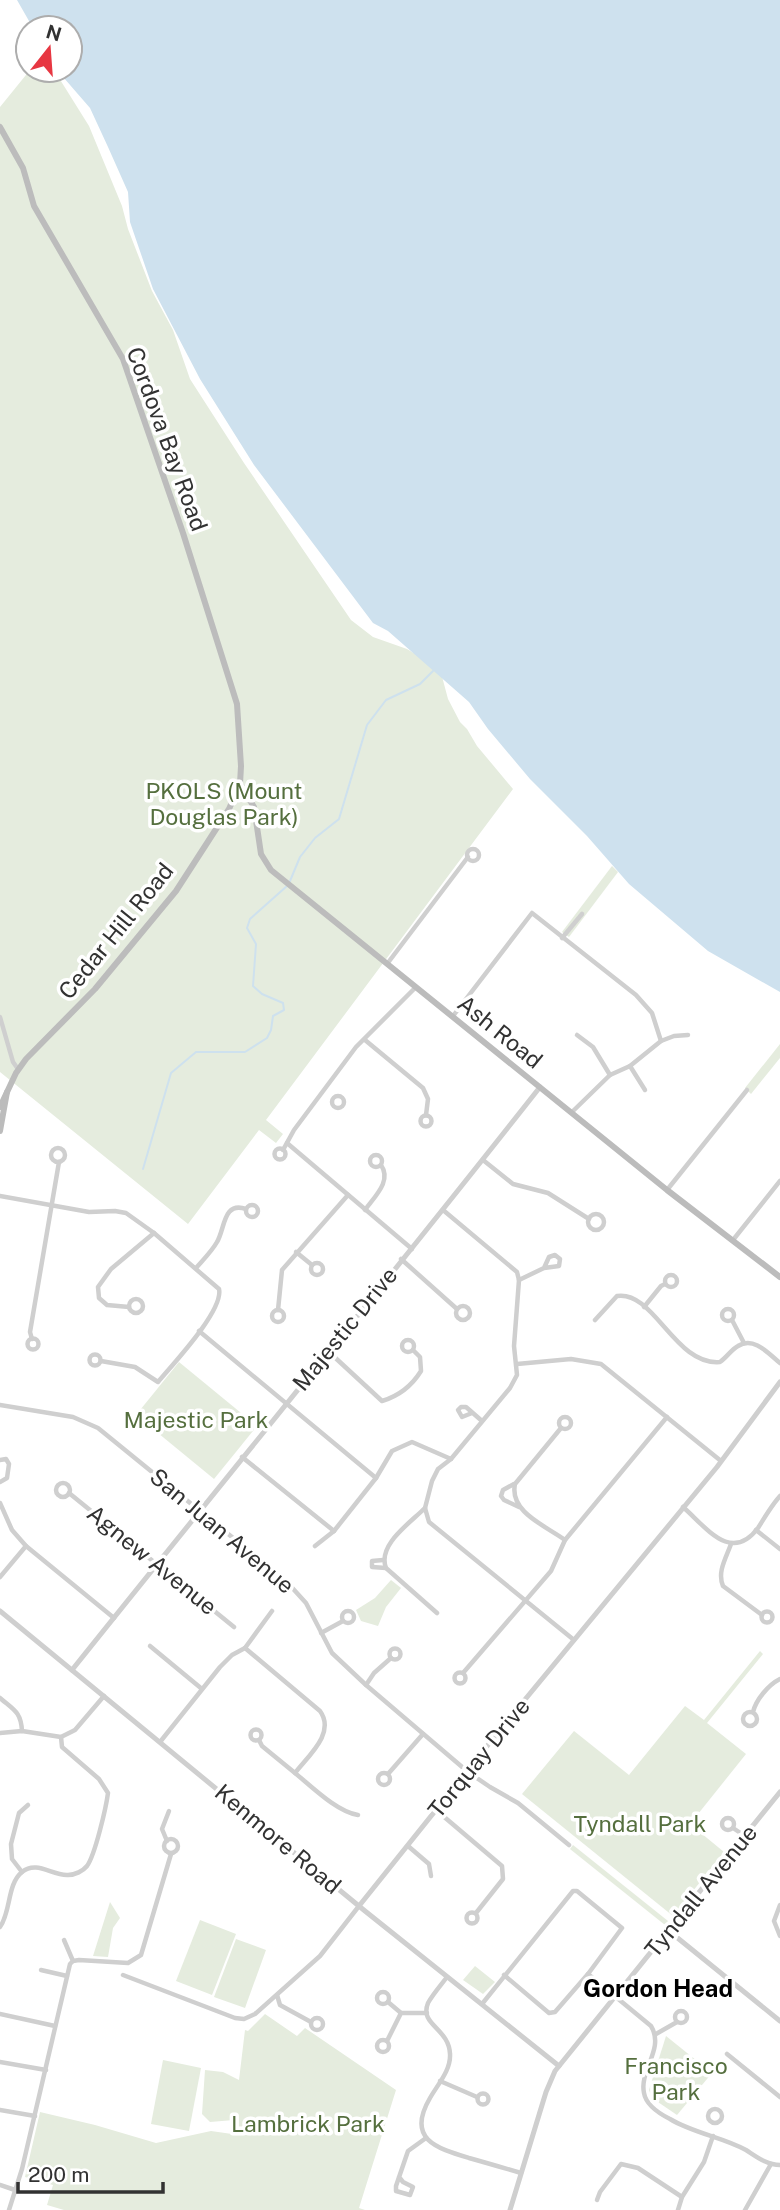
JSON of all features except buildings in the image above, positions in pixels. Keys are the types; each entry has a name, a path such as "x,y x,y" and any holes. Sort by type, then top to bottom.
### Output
{"main road":[{"name":"Cordova Bay Road","path":"0,127 23,168 34,206 122,359 183,533 209,623 237,704 240,784"},
{"name":"Ash Road","path":"240,784 254,807 261,854 271,870 667,1190 780,1277"},
{"name":"Cedar Hill Road","path":"0,1131 1,1109 18,1069 95,989 176,891 229,809 240,784"}],"street":[{"path":"387,964 468,857"},
{"path":"453,1016 532,914 636,995 652,1013 661,1041"},
{"path":"562,938 582,914"},
{"path":"283,1150 356,1047 416,987"},
{"path":"0,1017 13,1062 18,1069"},
{"path":"577,1035 593,1047 610,1075"},
{"path":"572,1112 610,1075 630,1066 661,1041 674,1035 688,1035"},
{"path":"365,1040 423,1088 428,1099 426,1115"},
{"path":"630,1066 645,1090"},
{"name":"Majestic Drive","path":"72,1670 285,1403 330,1352 401,1259 412,1249 540,1087"},
{"path":"667,1190 747,1090"},
{"path":"323,1091 333,1098"},
{"path":"287,1143 412,1249"},
{"path":"482,1160 513,1184 548,1193 589,1219"},
{"path":"32,1339 30,1332 59,1162"},
{"path":"365,1209 385,1180 385,1171 381,1165"},
{"path":"733,1240 780,1181"},
{"path":"278,1310 282,1270 348,1195"},
{"path":"0,1196 95,1213 121,1212 134,1217 219,1289 220,1295 212,1316 158,1382 135,1367 101,1361"},
{"path":"196,1268 218,1241 221,1226 234,1208 246,1209"},
{"path":"437,1613 386,1568 384,1553 425,1508 438,1469 451,1459 510,1388 517,1375 513,1346 519,1280 517,1272 443,1210"},
{"path":"129,1307 115,1307 102,1302 99,1287 107,1274 154,1233"},
{"path":"296,1252 312,1265"},
{"path":"401,1259 457,1309"},
{"path":"519,1280 544,1268"},
{"path":"644,1307 661,1286 666,1284"},
{"path":"595,1321 617,1296 629,1296 704,1361 720,1362 736,1347 753,1343 780,1363"},
{"path":"732,1320 744,1343"},
{"path":"199,1331 376,1478"},
{"path":"330,1352 382,1401 407,1389 419,1375 422,1362 413,1350"},
{"path":"517,1364 570,1359 601,1364 721,1461"},
{"name":"Torquay Drive","path":"123,1975 240,2019 255,2014 320,1956 721,1461 780,1382"},
{"name":"San Juan Avenue","path":"0,1405 73,1417 98,1428 297,1591 332,1653 366,1685 468,1772 518,1803 569,1845"},
{"path":"472,1413 482,1421"},
{"path":"463,1673 551,1571 565,1540 667,1417"},
{"path":"561,1428 515,1484 503,1490 501,1496 565,1540"},
{"path":"315,1546 334,1531 376,1478 392,1451 412,1442 451,1459"},
{"path":"242,1457 334,1531"},
{"path":"0,1460 6,1459 9,1464 7,1478 0,1482"},
{"path":"515,1484 515,1499 520,1508"},
{"name":"Agnew Avenue","path":"69,1493 234,1627"},
{"path":"683,1507 722,1540 731,1544 745,1542 780,1496"},
{"path":"0,1503 12,1530 26,1546 114,1618"},
{"path":"425,1508 429,1522 437,1530 574,1640"},
{"path":"756,1530 780,1549"},
{"path":"731,1544 720,1572 723,1586 762,1615"},
{"path":"0,1577 26,1546"},
{"path":"383,1560 372,1562 372,1567 386,1568"},
{"name":"Kenmore Road","path":"0,1611 359,1906 559,2066"},
{"path":"160,1742 232,1655 245,1648 272,1611"},
{"path":"321,1633 343,1621"},
{"path":"150,1646 202,1689"},
{"path":"245,1648 320,1711 324,1718 326,1727 323,1736 295,1773"},
{"path":"366,1685 374,1673 391,1658"},
{"path":"752,1713 754,1706 772,1684 780,1679"},
{"path":"0,1733 22,1731 61,1737 75,1730 104,1696"},
{"path":"0,1699 18,1713 22,1731"},
{"path":"388,1774 423,1734"},
{"path":"0,1927 6,1916 15,1882 22,1871 35,1867 68,1875 78,1873 87,1866 91,1855 108,1793 105,1785 62,1748 61,1737"},
{"path":"259,1741 325,1797 358,1815"},
{"name":"Tyndall Avenue","path":"510,2210 546,2092 559,2066 780,1792"},
{"path":"22,1871 12,1859 11,1844 19,1814 28,1805"},
{"path":"436,1810 502,1866 503,1879 476,1913"},
{"path":"169,1811 162,1829 167,1841 164,1849 171,1854"},
{"path":"733,1828 745,1836"},
{"path":"73,1961 128,1963 141,1955 171,1854 177,1851 178,1844 173,1840 167,1841"},
{"path":"408,1846 429,1864 431,1876"},
{"path":"482,2004 504,1975 573,1891 577,1891 622,1928 588,1974 555,2012 549,2013 504,1975"},
{"path":"780,1905 774,1921 780,1936"},
{"path":"669,1931 780,2021"},
{"path":"9,2210 73,1961 64,1940"},
{"path":"41,1970 67,1976"},
{"path":"588,1974 651,2026 656,2034 656,2044 643,2090 646,2100 671,2120 743,2149 771,2164 780,2165"},
{"path":"447,1977 429,2003 426,2013 429,2020 445,2036 449,2048 449,2063 428,2101 421,2126 426,2138 438,2148 521,2173"},
{"path":"276,1994 280,2005 311,2022"},
{"path":"388,2002 401,2013 426,2013"},
{"path":"387,2041 401,2013"},
{"path":"0,2014 55,2025"},
{"path":"656,2034 677,2022"},
{"path":"727,2054 780,2097"},
{"path":"0,2062 46,2070"},
{"path":"440,2081 477,2097"},
{"path":"0,2110 35,2116"},
{"path":"678,2210 682,2197 704,2162 713,2123"},
{"path":"399,2177 402,2182 413,2187 410,2195 396,2191 399,2177 408,2151 426,2138"},
{"path":"597,2200 621,2164 638,2168 682,2197"},
{"path":"745,2210 771,2164"},
{"path":"0,2185 15,2190"}],"green space":[{"name":"PKOLS (Mount Douglas Park)","path":"19,84 63,84 89,126 122,206 152,291 173,330 190,379 351,620 373,637 407,649 440,669 448,699 460,722 513,789 266,1120 283,1134 276,1143 259,1130 188,1224 0,1072 0,107"},
{"path":"612,866 618,872 569,937 562,932"},
{"path":"780,1044 780,1058 751,1094 745,1088"},
{"name":"Majestic Park","path":"179,1362 257,1426 214,1479 136,1415"},
{"path":"391,1580 401,1588 386,1607 378,1626 361,1621 356,1610 375,1598"},
{"name":"Tyndall Park","path":"760,1651 763,1654 707,1723 746,1754 690,1824 724,1852 673,1916 522,1794 574,1731 629,1775 685,1706 704,1720"},
{"name":"Tyndall Park","path":"573,1845 668,1921 665,1925 570,1849"},
{"path":"110,1902 120,1918 113,1928 108,1957 93,1956"},
{"path":"200,1920 236,1934 212,1995 176,1981"},
{"path":"236,1939 266,1950 245,2008 214,1997"},
{"path":"475,1966 495,1982 483,1994 463,1980"},
{"name":"Lambrick Park","path":"265,2014 297,2036 305,2028 396,2090 359,2208 365,2210 64,2210 47,2205 53,2185 25,2177 40,2112 156,2143 211,2131 232,2134 234,2120 210,2122 202,2114 205,2070 223,2072 239,2080 245,2030 248,2031"},
{"name":"Francisco Park","path":"666,2036 712,2073 677,2115 652,2098 649,2090"},
{"path":"163,2060 201,2068 189,2131 151,2124"}],"water":[{"path":"17,0 780,0 780,992 708,951 629,884 587,836 530,779 469,702 388,631 373,623 254,465 200,379 153,289 130,222 128,192 90,108 69,84 84,84 84,14 25,14"}],"waterway":[{"path":"290,881 300,857 315,838 339,819 367,725 386,700 420,684 433,671"},
{"path":"143,1169 171,1073 196,1052 245,1052 267,1038 273,1016 284,1010 283,1003 262,994 253,986 256,944 247,928 250,919 287,886"}],"district":[{"name":"Gordon Head","path":"658,1989"}]}
